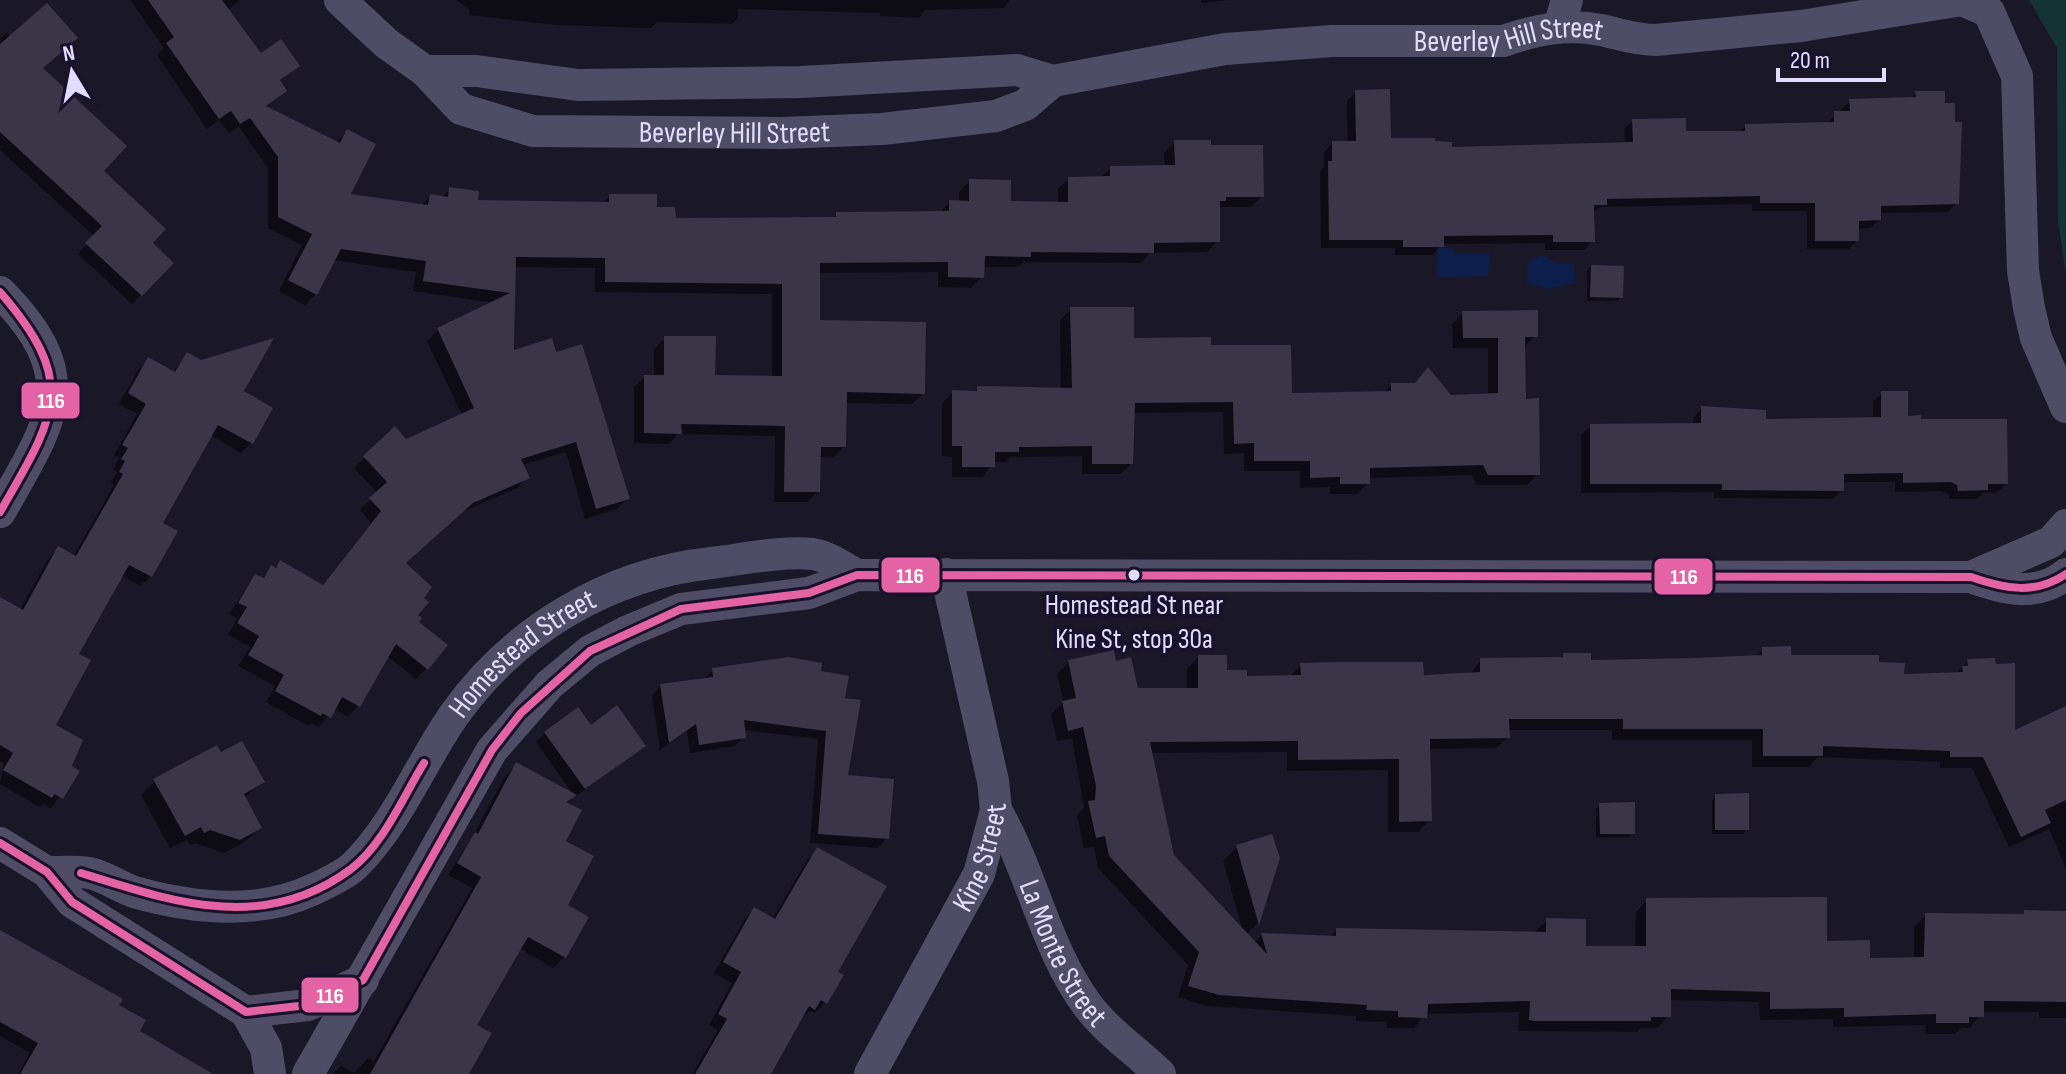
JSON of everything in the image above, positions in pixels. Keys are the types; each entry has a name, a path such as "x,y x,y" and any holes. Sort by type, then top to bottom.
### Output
{"street":[{"name":"Beverley Hill Street","path":"340,0 386,43 425,71 461,109 533,131 781,133 882,129 996,116 1025,105 1053,81"},
{"name":"Beverley Hill Street","path":"425,71 476,71 578,85 801,82 1017,70 1053,81 1225,49 1332,41 1503,41 1563,14 1579,27 1633,40 1656,40 1801,26 1962,0 1989,12 2017,76 2023,271 2036,338 2066,407"},
{"path":"0,292 34,331 46,353 53,379 52,411 44,434 0,512"},
{"name":"Homestead Street","path":"1971,577 2051,542 2066,525"},
{"name":"Homestead Street","path":"47,872 91,873 130,891 177,903 226,908 269,903 309,891 352,868 380,835 455,714 497,664 585,600 643,574 770,556 816,554 857,575"},
{"name":"Kine Street","path":"870,1074 979,874 996,810 993,781 946,574"},
{"name":"Homestead Street","path":"308,1074 492,750 521,713 580,659 628,631 681,609 809,593 857,575 1971,577 2003,589 2034,589 2056,583 2066,574"},
{"name":"La Monte Street","path":"996,810 1016,845 1063,964 1088,1006 1160,1074"},
{"path":"0,843 47,872 72,902 246,1012 266,1048 270,1074"},
{"path":"246,1012 308,1005 363,980"}],"green space":[{"path":"2029,0 2066,0 2066,275 2058,221 2057,48"}],"water":[{"path":"1453,247 1453,254 1490,254 1488,276 1437,277 1438,248"},
{"path":"1541,255 1559,264 1574,263 1575,283 1548,289 1527,283 1527,262"}],"building":[{"path":"148,0 222,0 261,53 281,39 300,66 280,80 287,91 266,106 340,143 347,129 376,144 351,194 428,205 430,194 448,197 449,187 479,191 478,200 609,202 609,194 657,194 657,207 675,207 676,218 836,217 836,212 949,211 949,200 969,201 969,179 1011,180 1011,201 1068,202 1068,177 1110,176 1110,166 1175,165 1174,140 1211,140 1211,145 1263,145 1264,197 1226,197 1226,201 1220,201 1220,242 1154,243 1154,253 1031,252 1031,257 985,256 984,278 948,277 948,262 820,263 820,320 926,322 925,394 847,392 846,447 821,447 820,492 784,492 785,426 681,424 682,434 644,433 644,375 664,375 664,336 716,336 715,375 782,376 782,284 605,282 605,258 516,257 514,350 552,338 556,352 582,344 630,499 596,509 576,442 521,459 530,478 473,503 406,563 432,587 424,598 429,602 418,615 422,618 419,622 448,645 428,670 396,644 360,707 342,697 331,718 322,713 321,716 275,691 284,675 248,655 259,636 237,623 247,607 238,603 255,574 264,578 271,565 276,568 280,560 323,585 381,511 369,498 387,482 363,456 395,426 406,439 474,408 437,328 510,293 423,281 426,261 341,249 317,295 288,280 312,234 278,217 278,157 250,118 240,124 231,111 219,119 166,43 174,37"},
{"path":"47,3 78,38 43,68 127,146 104,171 166,229 153,243 174,263 142,296 85,243 102,226 0,132 0,44"},
{"path":"1390,89 1391,138 1435,138 1435,141 1452,142 1452,147 1633,142 1632,119 1686,118 1686,131 1745,131 1745,124 1834,122 1834,111 1850,111 1849,99 1916,97 1915,91 1945,91 1945,103 1955,103 1955,122 1962,122 1959,204 1881,206 1881,220 1859,221 1859,241 1815,241 1815,203 1760,203 1760,196 1607,199 1607,205 1594,205 1595,242 1553,242 1553,235 1444,236 1444,247 1403,247 1403,240 1329,240 1328,161 1332,161 1332,141 1356,141 1355,90"},
{"path":"1591,265 1624,266 1623,298 1590,297"},
{"path":"1070,307 1134,307 1134,338 1211,337 1211,345 1291,345 1292,393 1391,391 1391,383 1415,383 1428,367 1451,395 1498,393 1498,338 1463,338 1462,311 1538,310 1538,337 1525,337 1526,399 1539,398 1540,475 1488,475 1483,465 1370,468 1370,484 1340,484 1340,477 1310,478 1310,461 1254,461 1254,443 1234,444 1233,402 1135,403 1133,464 1092,464 1092,446 1019,447 1019,452 995,452 995,467 962,467 962,446 952,446 952,390 977,391 977,386 1072,388"},
{"path":"274,338 244,391 273,408 253,444 218,425 163,523 178,531 152,577 129,565 79,654 91,660 56,725 83,740 72,766 80,771 63,799 54,794 52,798 3,770 13,753 0,745 0,597 23,610 58,546 76,556 123,474 119,472 125,461 121,459 128,448 122,445 146,404 128,393 148,357 175,372 187,352 201,360"},
{"path":"1881,391 1908,391 1908,416 1921,415 1921,419 2007,419 2008,484 1988,484 1988,490 1958,491 1957,485 1951,482 1903,483 1903,473 1844,474 1844,491 1722,490 1722,484 1590,484 1590,424 1701,423 1701,406 1766,410 1766,419 1881,417"},
{"path":"1791,646 1791,655 1879,655 1879,662 1905,663 1904,674 1963,672 1962,666 1968,666 1967,659 1995,658 1996,664 2015,663 2015,730 2066,706 2066,800 2045,810 2051,823 2021,837 1983,757 1950,757 1950,751 1823,746 1823,756 1763,756 1763,729 1623,729 1623,719 1509,719 1510,738 1430,739 1432,821 1399,822 1399,759 1298,760 1298,741 1150,742 1174,855 1267,954 1261,933 1336,936 1336,928 1546,932 1546,918 1586,919 1586,946 1646,946 1646,898 1827,897 1827,941 1870,940 1870,958 1924,957 1925,913 2024,914 2024,910 2066,911 2066,1002 1984,1001 1984,1017 1969,1017 1969,1023 1936,1023 1936,1014 1844,1017 1844,1008 1770,1009 1770,992 1671,989 1671,1017 1651,1017 1651,1021 1535,1021 1529,1020 1530,1001 1428,1004 1427,1018 1398,1017 1398,1011 1366,1010 1367,1005 1219,995 1188,986 1199,952 1109,856 1105,836 1096,838 1088,801 1095,800 1096,786 1083,727 1068,731 1062,701 1076,698 1068,660 1114,650 1116,661 1131,657 1138,688 1198,688 1198,655 1227,655 1227,670 1247,670 1247,676 1301,675 1300,663 1336,662 1423,662 1424,675 1480,672 1480,658 1563,657 1563,653 1591,653 1591,660 1695,658 1762,655 1762,647"},
{"path":"788,657 822,663 821,671 849,676 845,698 861,700 848,775 894,779 889,839 818,834 826,731 744,720 746,738 699,745 696,724 669,743 660,684 713,677 712,668"},
{"path":"617,705 646,746 585,789 544,732 578,707 591,725"},
{"path":"242,741 265,782 244,794 262,828 240,840 210,830 204,833 201,827 185,836 153,779 217,745 221,752"},
{"path":"516,762 577,795 566,802 582,810 566,841 594,856 568,905 589,917 566,958 528,937 477,1025 492,1033 469,1074 370,1074 481,877 457,863 475,832 478,834"},
{"path":"1749,793 1749,830 1715,830 1715,794"},
{"path":"1635,802 1635,834 1600,834 1599,803"},
{"path":"1272,834 1280,858 1259,925 1236,845"},
{"path":"817,847 887,886 838,972 844,975 827,1004 821,1000 815,1010 809,1006 771,1074 695,1074 727,1019 718,1014 741,972 723,962 754,907 775,919"},
{"path":"0,930 123,999 119,1005 146,1020 140,1031 213,1074 20,1074 38,1043 0,1022"}],"transit line":[{"name":"116","path":"0,292 25,324 41,352 50,377 51,400 34,450 0,512"},
{"name":"116","path":"0,843 47,872 72,902 246,1012 308,1005 363,980 492,750 521,713 590,651 681,609 809,593 857,575 1971,577 2020,588 2043,585 2066,574"},
{"name":"116","path":"81,873 184,902 252,906 285,901 318,889 362,859 383,834 424,763"}],"place":[{"name":"Homestead St near Kine St, stop 30a","path":"1134,575"}]}
